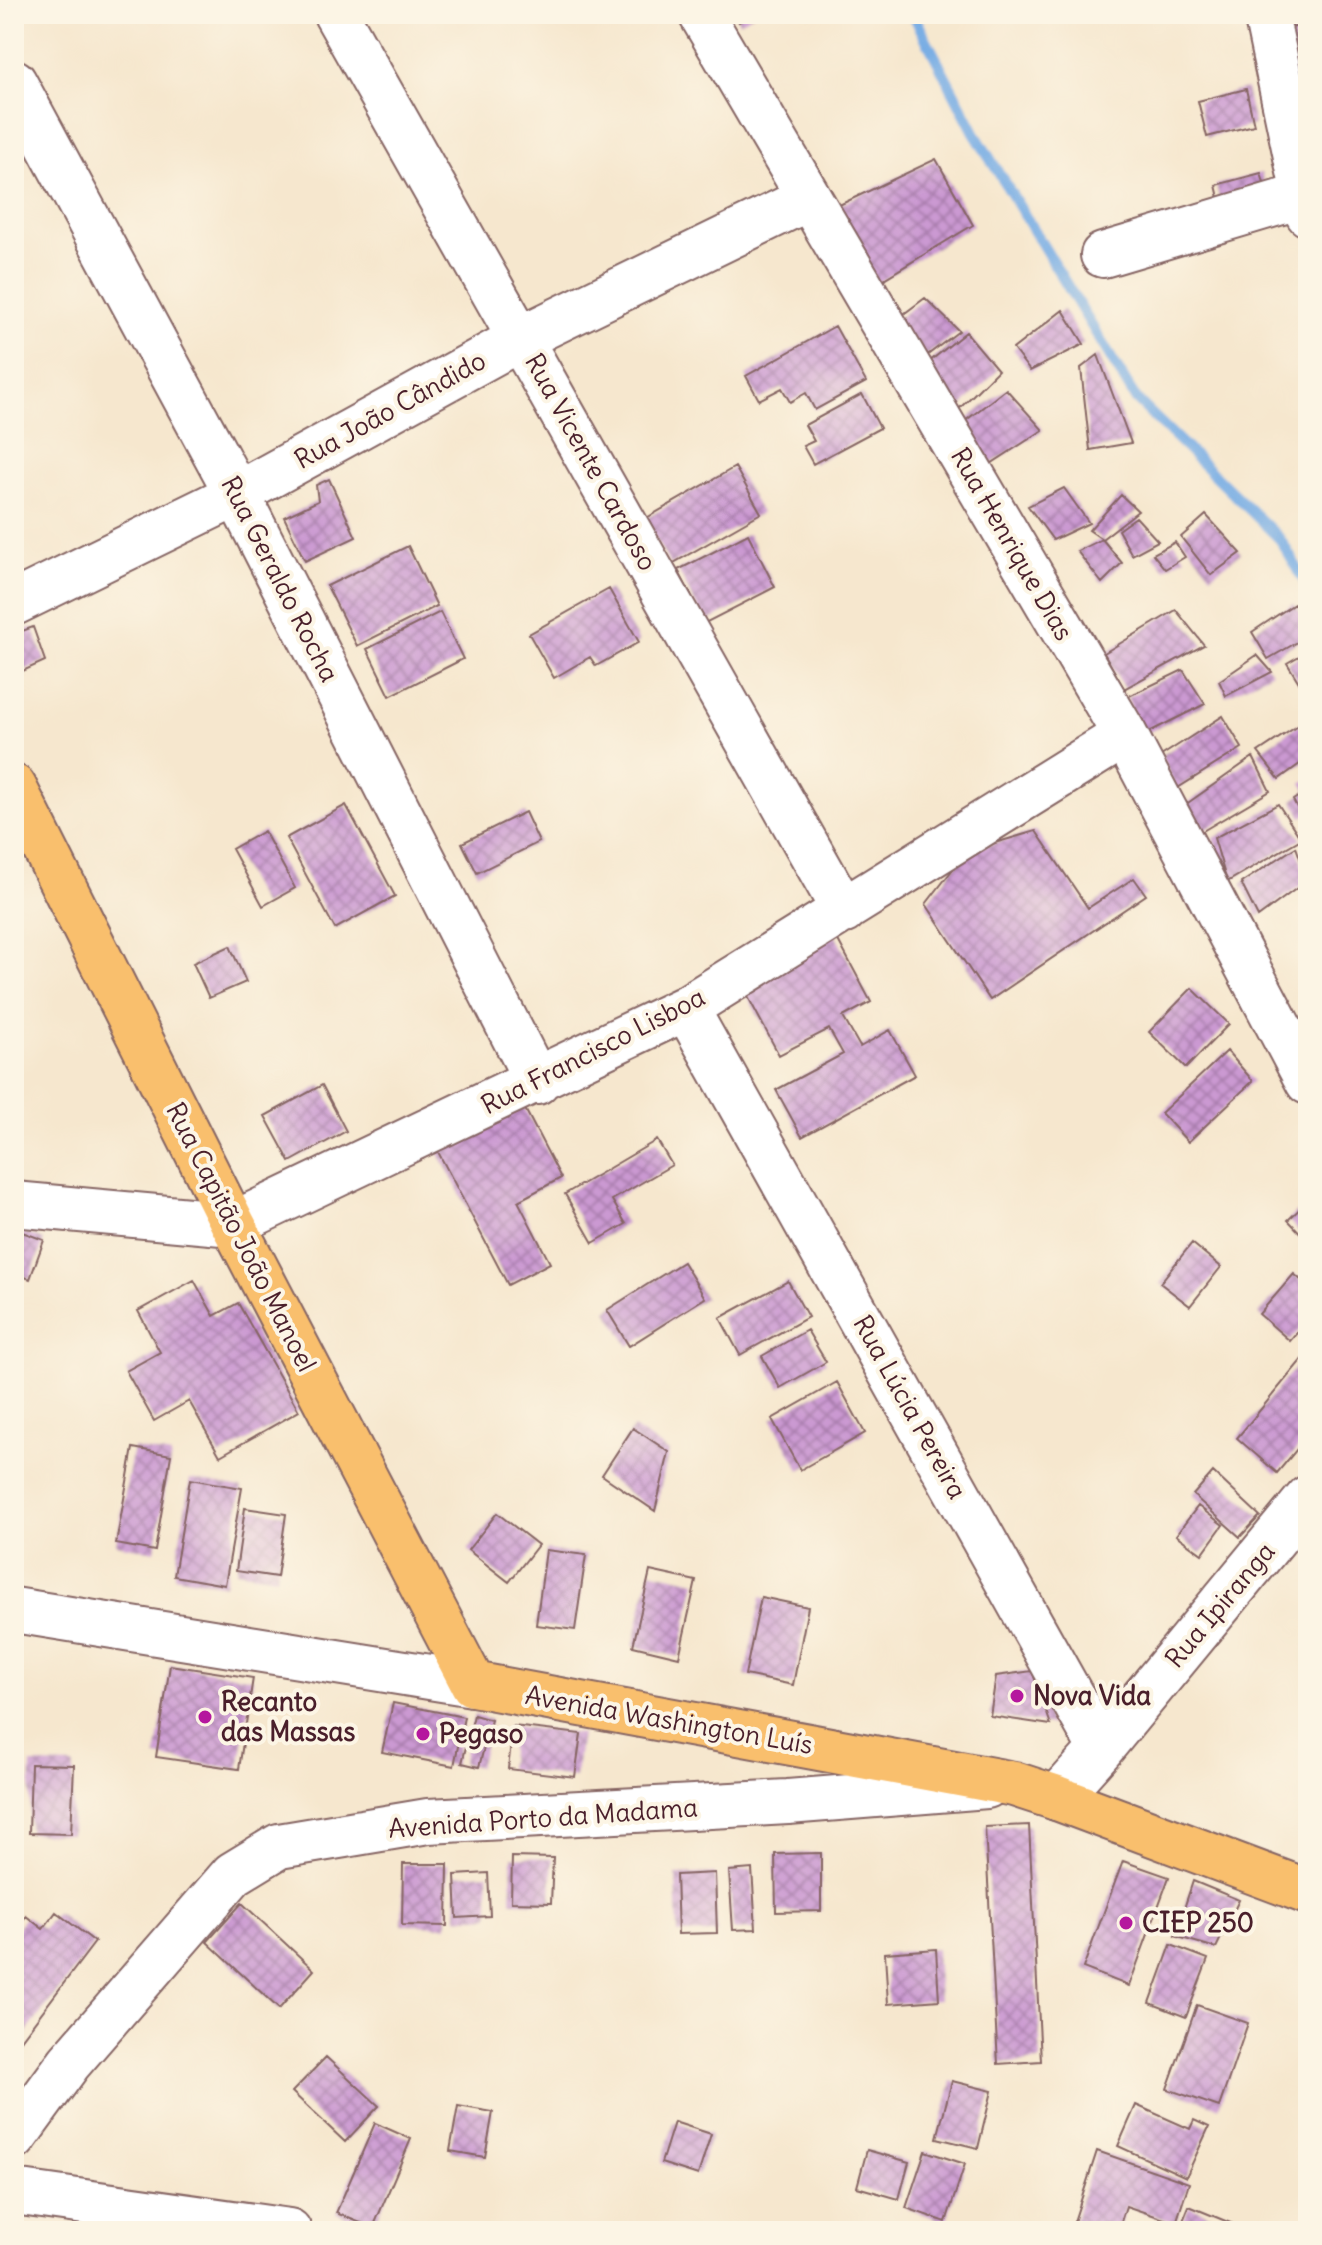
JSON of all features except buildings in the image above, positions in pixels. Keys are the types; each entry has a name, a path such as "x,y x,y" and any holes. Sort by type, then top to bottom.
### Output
{"main road":[{"name":"Rua Capitão João Manoel","path":"14,787 233,1224 473,1684"},
{"name":"Avenida Washington Luís","path":"473,1684 1014,1784 1308,1892"}],"street":[{"name":"Rua Vicente Cardoso","path":"336,14 844,911"},
{"name":"Rua Henrique Dias","path":"701,14 1125,735 1308,1082"},
{"path":"1103,255 1306,201 1266,14"},
{"name":"Rua Geraldo Rocha","path":"14,82 237,494 537,1082"},
{"name":"Rua João Cândido","path":"14,603 237,494 521,338 809,198"},
{"name":"Rua Francisco Lisboa","path":"233,1224 537,1082 686,1008 1125,735"},
{"name":"Rua Lúcia Pereira","path":"686,1008 1101,1749"},
{"path":"14,1204 233,1224"},
{"name":"Rua Ipiranga","path":"1101,1749 1308,1498"},
{"name":"Avenida Washington Luís","path":"14,1610 473,1684"},
{"path":"1057,1798 1101,1749"},
{"name":"Avenida Porto da Madama","path":"14,2138 69,2063 233,1874 279,1846 428,1821 788,1802 1014,1784"},
{"path":"14,2192 289,2231"}],"waterway":[{"path":"913,14 977,137 1136,399 1280,539 1308,587"}],"place":[{"name":"Nova Vida","path":"1017,1696"},
{"name":"Recanto das Massas","path":"205,1717"},
{"name":"Pegaso","path":"423,1734"},
{"name":"CIEP 250","path":"1126,1923"}]}
